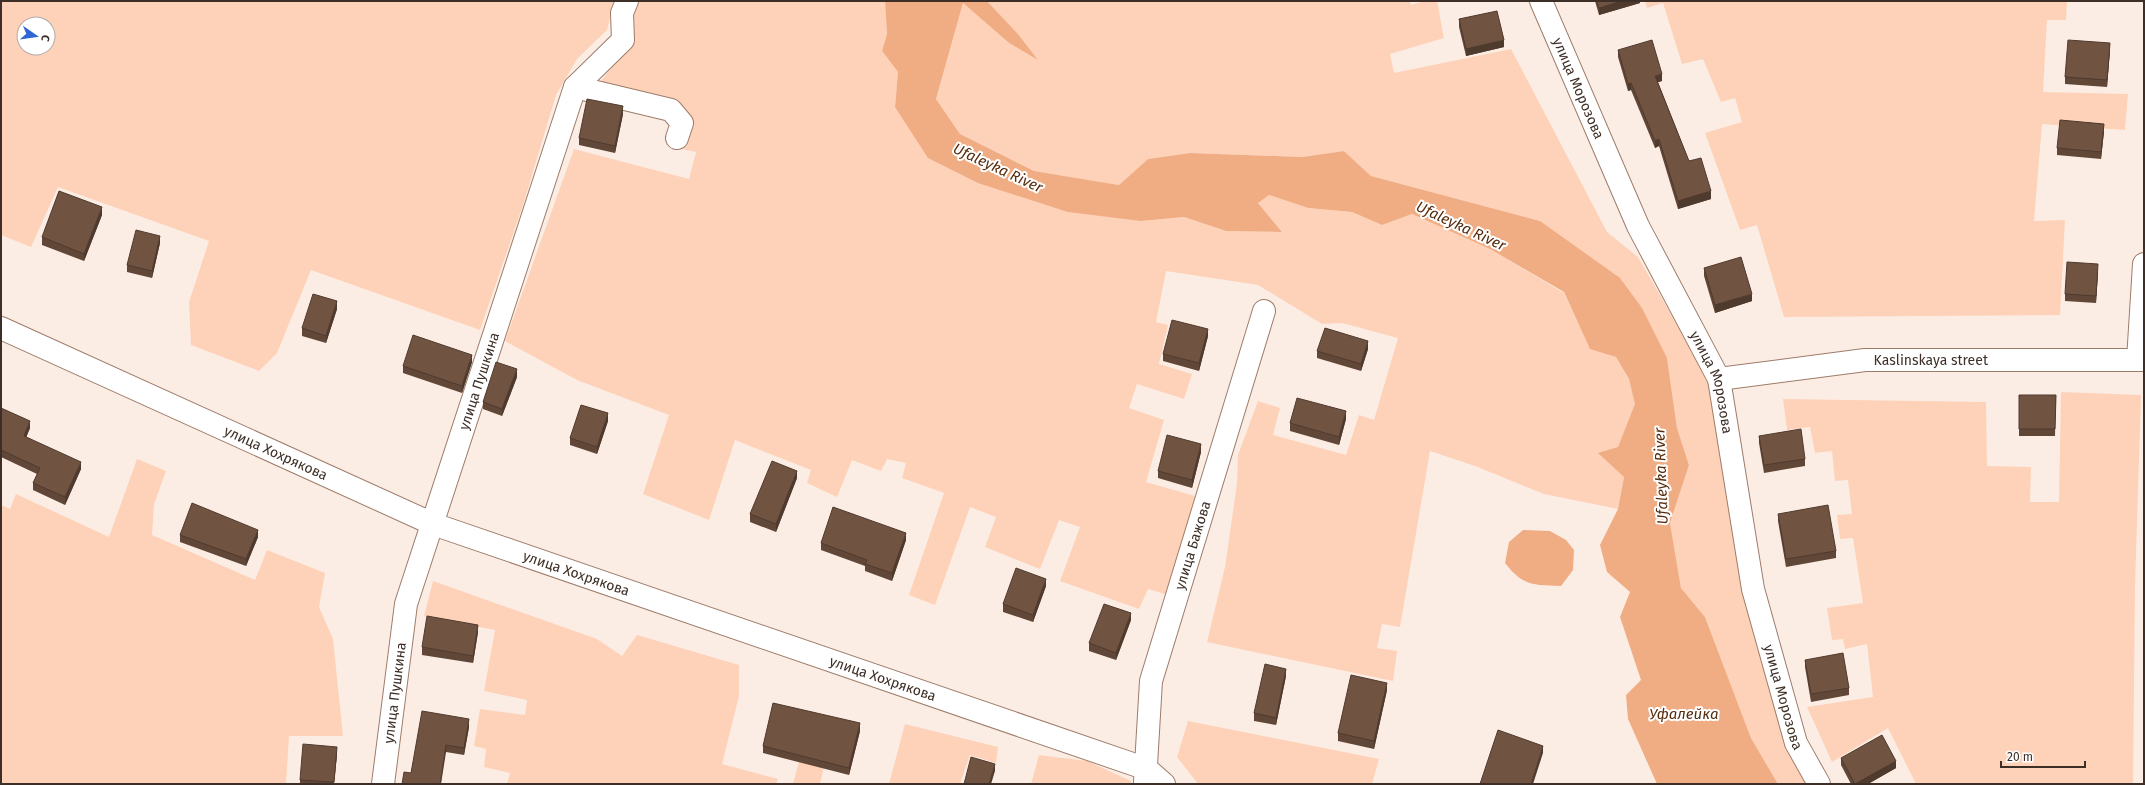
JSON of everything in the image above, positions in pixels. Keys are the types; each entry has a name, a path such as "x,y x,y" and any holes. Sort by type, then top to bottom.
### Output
{"street":[{"name":"улица Пушкина","path":"383,784 406,604 575,87 623,40 622,14 627,1"},
{"name":"улица Морозова","path":"1541,1 1638,226 1719,379 1753,589 1796,743 1819,784"},
{"path":"575,87 671,110 682,123 677,138"},
{"path":"2141,360 2144,264"},
{"name":"улица Бажова","path":"1146,777 1151,681 1264,311"},
{"name":"улица Хохрякова","path":"1,328 433,524 1164,784"},
{"name":"Kaslinskaya street","path":"1719,379 1865,360 2141,360"}],"shaded area":[{"path":"1,1 614,1 607,30 577,59 556,95 523,205 480,330 311,270 277,353 259,371 191,345 189,302 209,241 58,187 31,247 1,235"},
{"path":"637,1 885,1 887,34 882,51 898,72 895,107 1141,221 1184,217 1226,231 1282,232 1257,202 1269,195 1308,208 1352,212 1382,225 1412,214 1490,249 1564,293 1590,348 1616,357 1629,379 1636,404 1618,447 1624,477 1618,509 1544,494 1475,466 1430,451 1400,627 1382,624 1377,648 1397,651 1393,681 1207,642 1225,567 1237,483 1238,455 1258,401 1280,408 1273,435 1346,455 1359,415 1374,420 1398,338 1342,323 1322,324 1258,285 1166,271 1156,322 1168,325 1159,364 1192,374 1184,399 1137,384 1129,408 1164,420 1146,482 1195,496 1168,595 1148,589 1139,609 1060,581 1080,527 1059,520 1040,569 985,547 996,517 970,507 935,605 909,595 944,493 902,478 906,463 887,459 881,471 852,460 837,497 807,483 811,470 735,440 709,520 643,494 669,415 577,380 505,341 574,149 689,179 696,152 666,145 670,121 586,100 630,44 631,14"},
{"path":"987,1 1410,1 1411,5 1424,1 1437,1 1444,38 1390,54 1394,73 1511,49 1607,232 1638,257 1709,380 1720,452 1744,579 1809,784 1778,784 1751,738 1705,617 1681,588 1670,523 1689,465 1677,428 1667,358 1540,221 1371,176 1344,151 1302,157 1190,153 1148,159 1119,185 1034,171 960,134 936,99 963,3 1009,43 1037,59 1018,34"},
{"path":"1645,1 2067,1 2066,20 2047,20 2043,92 2128,94 2125,130 2042,124 2034,221 2065,220 2060,315 1784,317 1757,225 1740,230 1705,133 1742,122 1735,98 1721,102 1703,59 1682,64 1663,3 1647,8"},
{"path":"2061,392 2141,395 2135,587 2133,784 1916,784 1888,728 1832,762 1807,707 1873,697 1867,644 1845,649 1843,639 1832,640 1827,608 1863,603 1853,538 1840,539 1837,515 1852,514 1848,480 1835,481 1832,451 1815,453 1810,427 1787,430 1783,399 1986,402 1987,466 2031,467 2030,502 2059,502"},
{"path":"137,459 166,471 154,504 152,535 255,580 267,550 325,573 319,607 333,639 343,736 289,736 286,784 1,784 1,505 10,509 16,494 109,537"},
{"path":"433,581 597,639 622,656 637,635 739,665 739,696 722,764 778,779 776,784 507,784 510,773 484,767 486,749 474,746 480,709 525,715 527,700 484,691 495,630 424,616"},
{"path":"812,712 835,719 820,784 793,784"},
{"path":"1188,721 1379,759 1372,784 1198,784 1177,757"},
{"path":"905,724 998,747 996,763 970,755 960,784 889,784"},
{"path":"1039,755 1087,761 1131,781 1131,784 1031,784"}],"water":[{"name":"Уфалейка","path":"885,1 987,1 1018,34 1038,60 1009,43 963,3 936,99 960,134 1034,171 1119,185 1148,159 1190,153 1302,157 1344,151 1371,176 1540,221 1620,278 1642,308 1667,358 1677,428 1689,465 1670,523 1681,588 1705,617 1751,738 1778,784 1657,784 1628,719 1626,695 1641,680 1620,617 1630,592 1607,572 1600,545 1618,509 1624,477 1598,453 1618,447 1635,404 1629,379 1616,357 1590,349 1564,292 1490,249 1412,214 1382,225 1352,212 1308,208 1269,195 1258,203 1282,232 1226,231 1184,217 1141,221 1068,212 978,183 928,158 895,107 898,72 882,51 887,34"},
{"path":"1523,530 1550,531 1566,540 1574,550 1573,570 1561,586 1529,583 1511,571 1505,563 1509,542"}],"building":[{"path":"1597,1 1622,1 1599,8"},
{"path":"1497,11 1504,40 1466,49 1459,19"},
{"path":"1652,40 1662,74 1655,76 1689,161 1701,158 1711,191 1678,201 1659,139 1655,141 1631,83 1628,84 1618,50"},
{"path":"2068,40 2110,43 2107,80 2065,77"},
{"path":"587,99 623,106 615,146 579,138"},
{"path":"2060,120 2104,124 2101,152 2057,148"},
{"path":"59,191 102,207 84,254 42,237"},
{"path":"136,230 160,236 152,271 127,265"},
{"path":"1741,257 1752,294 1715,305 1704,268"},
{"path":"2067,262 2098,264 2096,296 2065,294"},
{"path":"313,294 337,301 326,336 302,328"},
{"path":"1172,320 1208,329 1199,363 1163,354"},
{"path":"1325,328 1368,341 1361,364 1317,351"},
{"path":"413,335 472,355 462,386 403,366"},
{"path":"496,362 517,369 502,409 483,402"},
{"path":"2019,395 2056,395 2055,429 2019,429"},
{"path":"1297,398 1346,411 1339,437 1290,423"},
{"path":"581,405 608,413 597,447 570,438"},
{"path":"1,408 30,421 24,436 81,462 65,497 33,483 40,468 1,450"},
{"path":"1801,429 1805,459 1764,465 1759,436"},
{"path":"1167,435 1201,444 1192,480 1158,471"},
{"path":"772,461 797,471 776,524 750,514"},
{"path":"192,503 258,530 246,559 180,535"},
{"path":"1828,505 1836,551 1786,559 1778,514"},
{"path":"833,507 906,533 892,573 865,564 867,560 821,543"},
{"path":"1016,568 1046,579 1033,615 1003,604"},
{"path":"1104,604 1131,613 1116,653 1089,643"},
{"path":"427,616 478,625 473,656 422,647"},
{"path":"1843,653 1849,688 1811,694 1805,660"},
{"path":"1265,664 1286,669 1276,718 1254,713"},
{"path":"1351,675 1387,683 1374,741 1338,733"},
{"path":"773,703 860,723 849,768 763,746"},
{"path":"422,711 469,719 464,748 446,745 440,784 402,784 404,772 411,773"},
{"path":"1498,730 1543,746 1531,784 1480,784"},
{"path":"1882,735 1896,761 1855,784 1841,758"},
{"path":"303,744 337,747 334,782 300,780"},
{"path":"971,757 995,764 989,784 964,784"}],"water label":[{"name":"Ufaleyka River","path":"998,168"},
{"name":"Ufaleyka River","path":"1461,226"},
{"name":"Ufaleyka River","path":"1661,476"}]}
